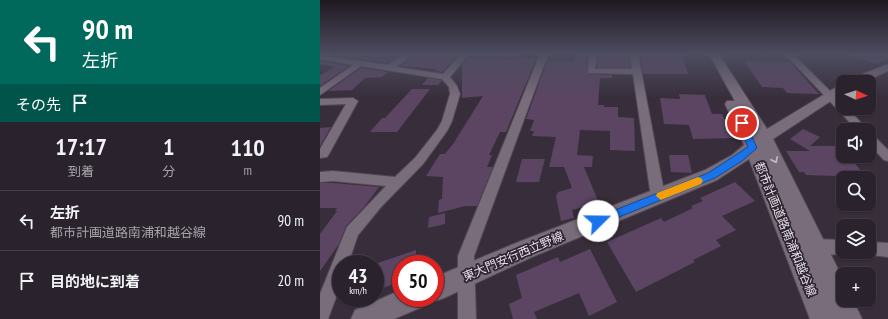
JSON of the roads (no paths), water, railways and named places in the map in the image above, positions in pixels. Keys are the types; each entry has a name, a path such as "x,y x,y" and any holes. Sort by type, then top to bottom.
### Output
{"street":[{"path":"320,92 351,69"},
{"path":"320,317 352,232 376,203 432,147 447,121 455,94 453,86 445,77 400,69"},
{"path":"445,77 452,69"},
{"path":"467,319 466,256 538,69"},
{"path":"591,69 591,71 636,72"},
{"path":"636,69 658,197"},
{"name":"都市計画道路南浦和越谷線","path":"712,69 742,123 759,142 823,319"},
{"name":"都市計画道路南浦和越谷線","path":"722,69 814,246 849,319"},
{"path":"808,69 836,91"},
{"path":"870,75 884,69"},
{"name":"東大門安行西立野線","path":"444,285 524,250 711,176 836,91"},
{"path":"320,102 353,101 323,154 320,154"},
{"path":"876,144 888,157"},
{"path":"320,177 333,176 398,182"},
{"path":"814,246 836,247"},
{"path":"876,249 888,250"},
{"path":"364,319 392,307"}]}
